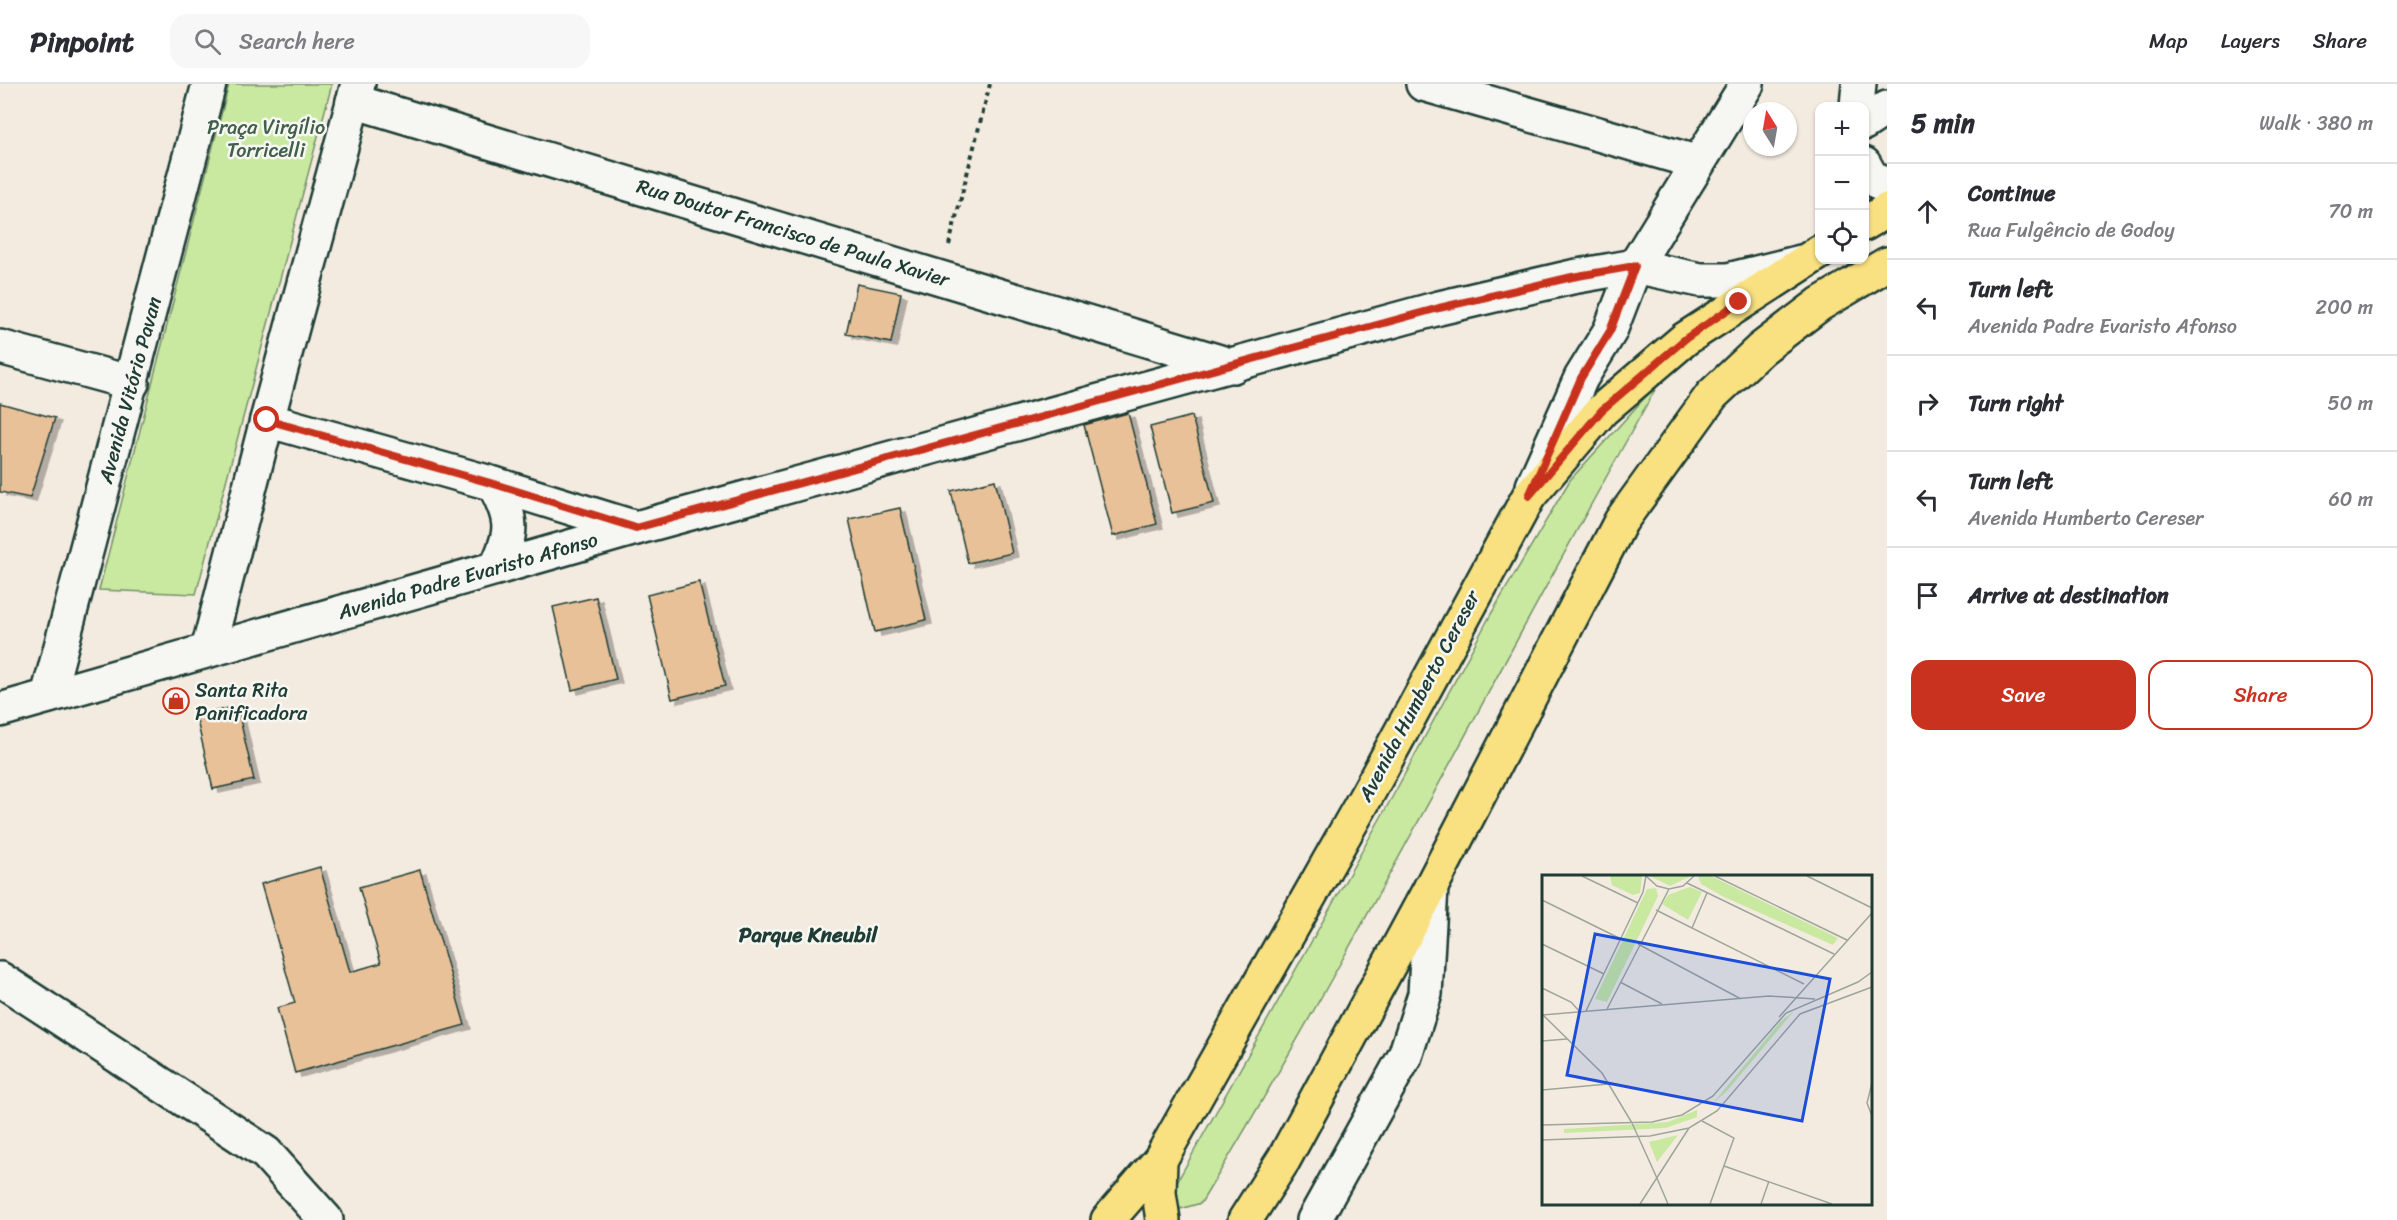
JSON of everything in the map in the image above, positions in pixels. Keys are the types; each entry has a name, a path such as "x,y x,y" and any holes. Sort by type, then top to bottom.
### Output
{"main road":[{"path":"1869,221 1887,210"},
{"name":"Avenida Humberto Cereser","path":"1108,1220 1126,1203 1160,1160 1369,791 1529,496 1602,410 1685,339 1813,256"},
{"path":"1245,1220 1284,1159 1431,887 1621,521 1712,394 1761,349 1820,304 1887,264"},
{"path":"1160,1160 1159,1193 1163,1220"}],"street":[{"name":"Avenida Vitório Pavan","path":"48,696 209,84"},
{"path":"1423,84 1696,162"},
{"path":"1529,496 1581,378 1610,331 1635,266 1696,162 1747,84"},
{"path":"1857,102 1859,84"},
{"path":"208,650 355,92"},
{"name":"Rua Doutor Francisco de Paula Xavier","path":"355,92 940,278 1233,366"},
{"path":"1869,120 1887,108"},
{"path":"1869,173 1887,189"},
{"path":"1635,266 1701,280 1728,280 1813,256"},
{"name":"Avenida Padre Evaristo Afonso","path":"1,708 636,528 1439,308 1572,277 1635,266"},
{"path":"0,347 132,383"},
{"path":"267,420 494,484 636,528"},
{"path":"494,484 508,510 511,528 508,544 496,568"},
{"path":"1314,1220 1405,1056 1425,994 1431,887"},
{"path":"0,979 266,1153 326,1220"}],"path":[{"path":"940,278 990,84"}],"green space":[{"name":"Praça Virgílio Torricelli","path":"229,84 332,84 196,594 99,590"},
{"path":"1660,381 1320,1000 1261,1102 1201,1203 1180,1209 1173,1189 1395,792 1491,614 1570,480"}],"building":[{"path":"857,284 901,293 891,343 846,334"},
{"path":"0,403 55,418 30,498 0,492"},
{"path":"1128,413 1157,524 1113,536 1084,425"},
{"path":"1192,416 1214,503 1172,513 1150,427"},
{"path":"995,480 1012,553 968,563 951,491"},
{"path":"900,508 926,620 875,632 849,519"},
{"path":"699,582 725,686 672,699 647,595"},
{"path":"596,597 616,679 572,690 553,607"},
{"path":"237,706 254,780 213,789 196,716"},
{"path":"320,867 350,972 381,963 359,887 420,870 465,1025 295,1073 277,1008 295,1003 261,884"}],"place":[{"name":"Santa Rita Panificadora","path":"176,701"}],"district":[{"name":"Parque Kneubil","path":"808,935"}],"route":[{"path":"267,420 494,484 636,528 1439,308 1572,277 1635,266 1610,331 1581,378 1529,496 1602,410 1685,339 1739,302"}]}
